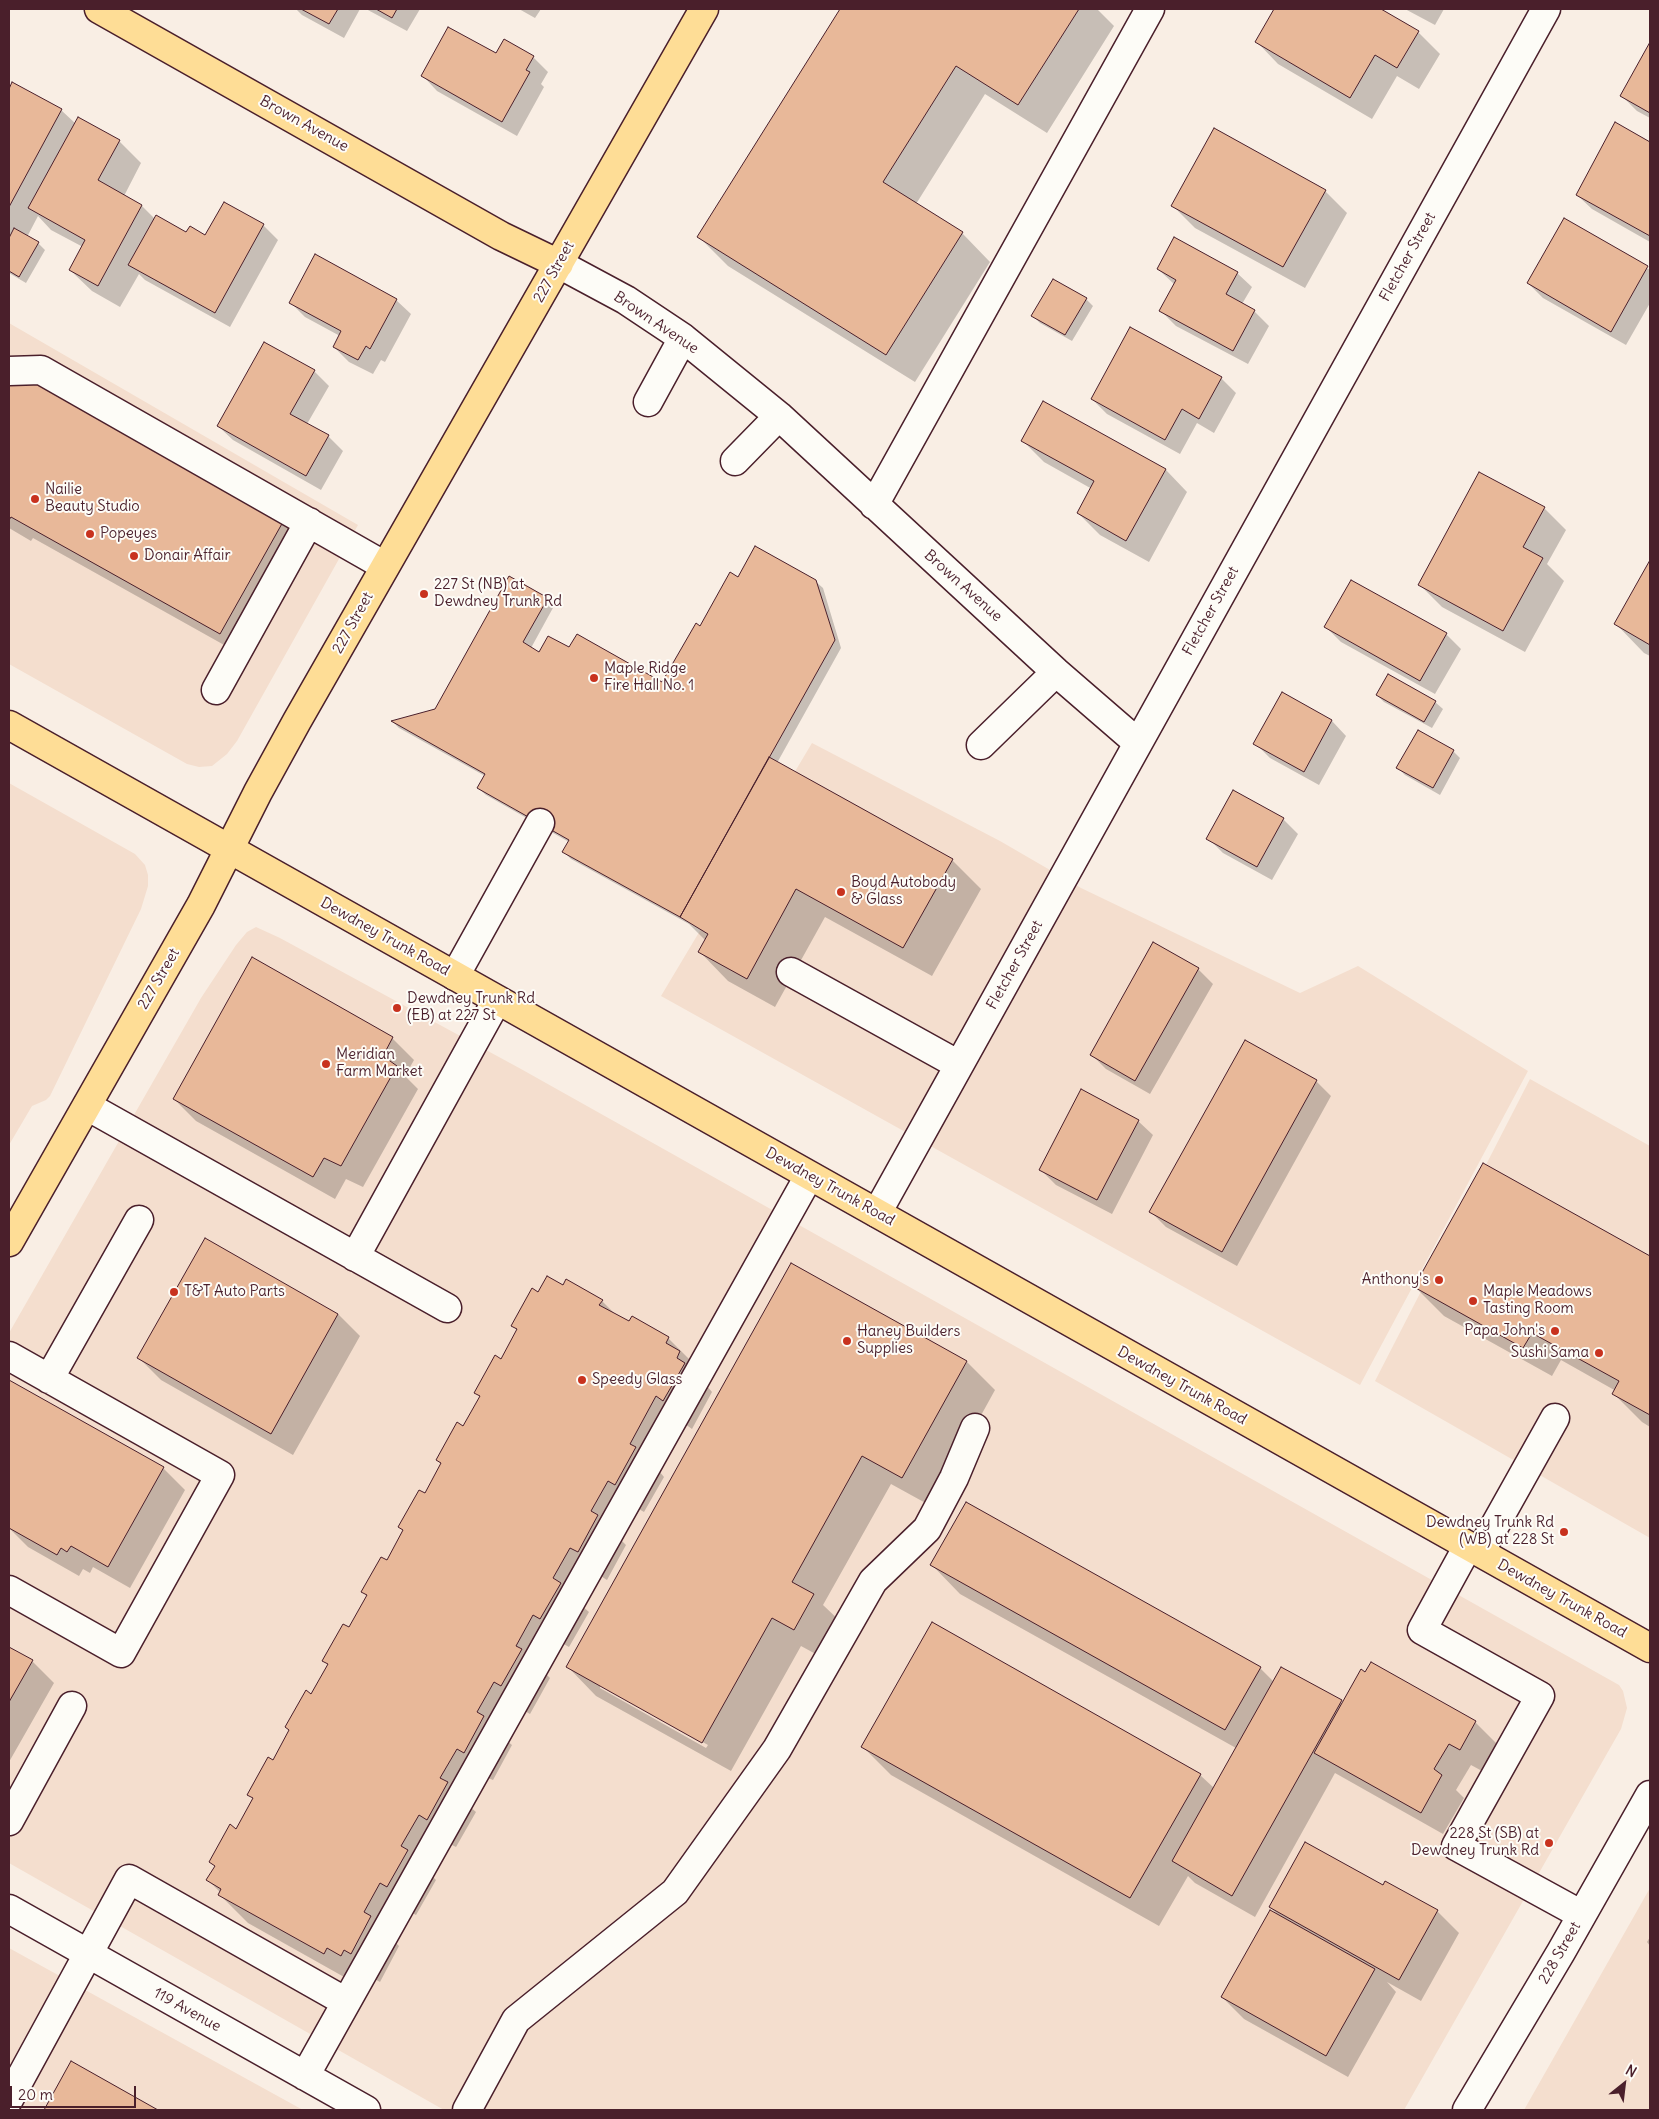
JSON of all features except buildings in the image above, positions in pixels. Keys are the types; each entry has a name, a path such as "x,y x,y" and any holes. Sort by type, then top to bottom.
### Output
{"main road":[{"name":"Brown Avenue","path":"99,9 501,236 559,264"},
{"name":"227 Street","path":"9,1242 201,905 258,792 385,566 704,9"},
{"name":"Dewdney Trunk Road","path":"9,725 1650,1648"}],"street":[{"path":"874,505 1150,9"},
{"name":"Fletcher Street","path":"877,1213 1546,9"},
{"name":"Brown Avenue","path":"559,264 626,300 683,338 778,416 1056,672 1138,743"},
{"path":"648,402 683,338"},
{"path":"9,371 40,370 385,566"},
{"path":"735,461 778,416"},
{"path":"216,690 309,522"},
{"path":"981,745 1056,672"},
{"path":"454,976 540,823"},
{"path":"792,972 959,1066"},
{"path":"355,1257 497,1000"},
{"path":"87,1106 448,1308"},
{"path":"305,2076 809,1176"},
{"path":"49,1379 139,1220"},
{"path":"9,1356 220,1476 121,1652 9,1590"},
{"path":"1555,1418 1422,1630 1540,1696 1456,1846 1582,1915"},
{"path":"467,2110 516,2020 675,1892 777,1749 874,1581 927,1529 954,1478 975,1428"},
{"path":"9,1821 72,1706"},
{"name":"228 Street","path":"1467,2110 1650,1795"},
{"path":"9,2099 129,1879 346,2002"},
{"name":"119 Avenue","path":"9,1910 366,2110"}],"shaded area":[{"path":"9,323 358,525 237,741 227,754 212,766 199,767 187,764 9,664"},
{"path":"812,743 1000,841 1081,888 1300,993 1358,966 1528,1071 1360,1385 661,996"},
{"path":"9,783 135,854 145,865 148,875 148,886 141,909 50,1096 46,1100 32,1106 9,1145"},
{"path":"256,927 280,938 521,1069 1619,1685 1623,1691 1627,1708 1621,1729 1404,2110 444,2110 9,1863 9,1333 201,998 236,945 247,932"},
{"path":"1530,1079 1650,1146 1650,1538 1375,1381"},
{"path":"1650,1888 1650,2110 1524,2110"},
{"path":"9,1948 303,2110 9,2110"}],"place":[{"name":"Nailie Beauty Studio","path":"35,499"},
{"name":"Popeyes","path":"90,534"},
{"name":"Donair Affair","path":"134,556"},
{"name":"227 St (NB) at Dewdney Trunk Rd","path":"424,594"},
{"name":"Maple Ridge Fire Hall No. 1","path":"594,678"},
{"name":"Boyd Autobody & Glass","path":"841,892"},
{"name":"Dewdney Trunk Rd (EB) at 227 St","path":"397,1008"},
{"name":"Meridian Farm Market","path":"326,1064"},
{"name":"Anthony's","path":"1439,1280"},
{"name":"T&T Auto Parts","path":"174,1292"},
{"name":"Maple Meadows Tasting Room","path":"1473,1301"},
{"name":"Papa John's","path":"1555,1331"},
{"name":"Haney Builders Supplies","path":"847,1341"},
{"name":"Sushi Sama","path":"1599,1353"},
{"name":"Speedy Glass","path":"582,1380"},
{"name":"Dewdney Trunk Rd (WB) at 228 St","path":"1564,1532"},
{"name":"228 St (SB) at Dewdney Trunk Rd","path":"1549,1843"}]}
